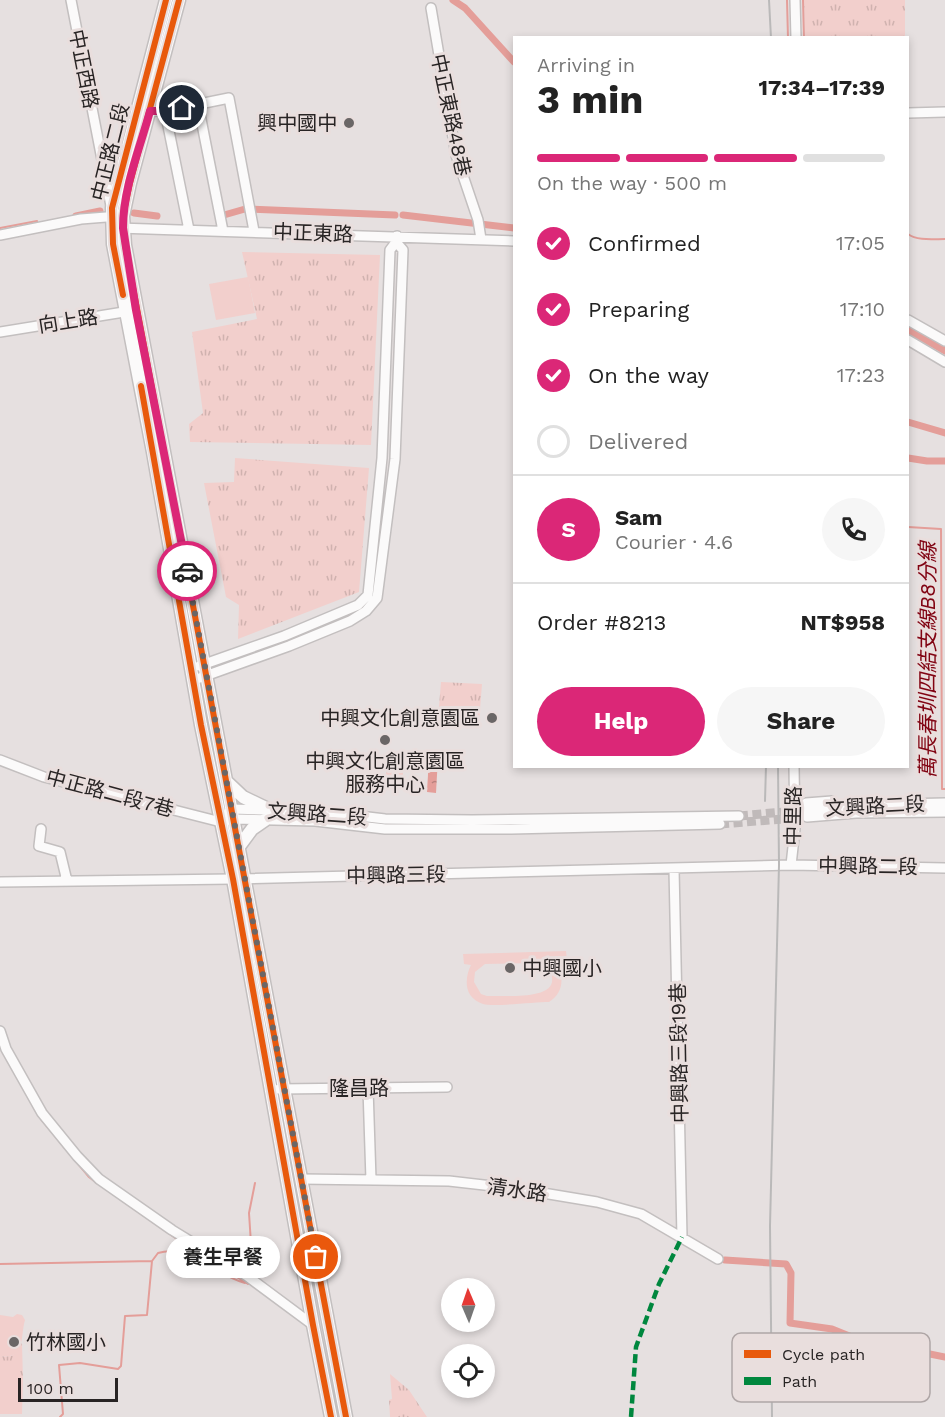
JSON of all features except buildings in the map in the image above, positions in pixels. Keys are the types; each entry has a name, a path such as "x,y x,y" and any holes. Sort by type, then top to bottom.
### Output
{"main road":[{"name":"中正路二段","path":"166,0 116,219 192,674 238,848 239,879"},
{"name":"中正路二段","path":"116,219 130,183 179,0"},
{"name":"中正路二段","path":"131,311 164,451 226,781 239,879"},
{"path":"226,781 267,815 252,829 238,848"},
{"path":"239,879 278,1090 313,1325 331,1417"},
{"path":"278,1090 301,1179 347,1414"}],"street":[{"name":"中正西路","path":"71,0 116,219"},
{"path":"795,0 796,36"},
{"name":"中正東路48巷","path":"431,8 456,156 479,223 481,239"},
{"path":"150,111 165,111 229,98 254,231"},
{"path":"198,104 223,231"},
{"path":"165,111 189,230"},
{"path":"909,113 945,112"},
{"name":"中正東路","path":"0,235 81,219 116,219 189,230 254,231 397,239 513,241"},
{"path":"192,674 350,621 366,611 377,598 395,459 403,250 397,239"},
{"name":"向上路","path":"0,332 131,311"},
{"path":"909,321 945,342"},
{"path":"909,341 945,362"},
{"name":"中正路二段7巷","path":"0,759 44,777 229,817"},
{"name":"中里路","path":"791,864 795,829 794,768"},
{"name":"文興路二段","path":"807,813 864,799 945,797"},
{"name":"文興路二段","path":"807,813 857,805 945,803"},
{"name":"文興路二段","path":"229,817 325,812 417,820 739,816"},
{"name":"文興路二段","path":"807,813 945,812"},
{"name":"文興路二段","path":"807,813 874,818 945,817"},
{"name":"文興路二段","path":"267,815 385,829 511,829 720,824"},
{"path":"41,829 39,846 60,852 67,880"},
{"name":"中興路二段","path":"791,864 945,868"},
{"name":"中興路三段","path":"0,882 239,879 674,869 791,864"},
{"name":"中興路三段19巷","path":"674,869 682,1237"},
{"path":"0,1031 6,1049 42,1113 76,1156 99,1179 172,1230 247,1276 313,1325"},
{"name":"隆昌路","path":"278,1090 447,1086"},
{"path":"368,1088 371,1180"},
{"name":"清水路","path":"301,1179 449,1181 519,1189 597,1202 641,1214 718,1258"}],"green space":[{"path":"804,0 905,0 905,36 805,36"},
{"path":"242,252 380,255 371,445 190,442 189,424 203,413 192,332 257,319"},
{"path":"248,277 255,313 216,320 209,284"},
{"path":"235,458 369,468 359,592 238,639 239,605 226,597 204,483 234,482"},
{"path":"441,682 482,684 479,722 438,719"},
{"path":"386,761 403,761 403,779 386,779"},
{"path":"566,951 567,961 555,961 560,972 561,983 558,993 549,1002 488,1005 477,1001 469,993 467,976 471,965 464,964 463,954","holes":["539,963 548,968 552,979 550,987 543,992 520,996 487,996 481,994 474,982 475,972 485,964"]},
{"path":"17,1314 22,1315 25,1320 18,1351 8,1356 0,1356 0,1315 13,1317"},
{"path":"22,1343 23,1381 0,1381 0,1356 14,1354"},
{"path":"390,1374 409,1390 427,1417 390,1417 389,1400 392,1399"},
{"path":"0,1381 23,1381 22,1414 0,1414"}],"water":[{"path":"429,757 438,757 436,793 427,792"}],"waterway":[{"path":"453,0 465,8 513,61"},
{"path":"787,0 788,36"},
{"path":"803,0 804,36"},
{"path":"224,215 245,209 395,215"},
{"path":"76,216 100,211"},
{"path":"134,213 157,216"},
{"path":"403,215 513,228"},
{"path":"0,228 37,221 37,223"},
{"path":"909,234 920,239 945,239"},
{"path":"909,331 945,351"},
{"path":"909,422 945,433"},
{"path":"909,458 945,461"},
{"name":"萬長春圳四結支線B8分線","path":"909,527 941,529 942,789 945,789"},
{"path":"0,1046 35,1109"},
{"path":"41,1119 89,1177 98,1184"},
{"path":"253,1274 249,1213 255,1183"},
{"path":"110,1192 181,1242 248,1284"},
{"path":"60,1417 63,1414 59,1365 80,1363 118,1369 121,1366 125,1316 147,1315 152,1261 158,1253 181,1252 245,1283"},
{"path":"725,1260 786,1264 791,1273 790,1323 832,1329 842,1333"},
{"path":"0,1264 152,1261"},
{"path":"930,1354 945,1357"}],"tunnel":[{"path":"739,816 806,810"},
{"path":"720,824 807,817"}],"railway":[{"path":"769,0 771,36"},
{"path":"765,801 766,768"},
{"path":"771,1333 770,1226 779,865 778,768"},
{"path":"772,1402 772,1417"}],"marked path":[{"path":"631,1417 636,1347 659,1284 682,1237"}],"cycle path":[{"path":"123,295 113,244 112,208 166,0"},
{"path":"179,0 130,183 123,216 125,245 346,1417"},
{"path":"141,386 201,725 233,879 331,1417"}],"way so far":[{"path":"187,571 316,1257"}],"place":[{"name":"興中國中","path":"349,123"},
{"name":"中興文化創意園區","path":"492,718"},
{"name":"中興文化創意園區 服務中心","path":"385,740"},
{"name":"中興國小","path":"510,968"},
{"name":"養生早餐","path":"316,1257"},
{"name":"竹林國小","path":"14,1342"}],"route":[{"path":"182,108 150,111 130,183 123,216 123,228 136,310 187,571"}]}
